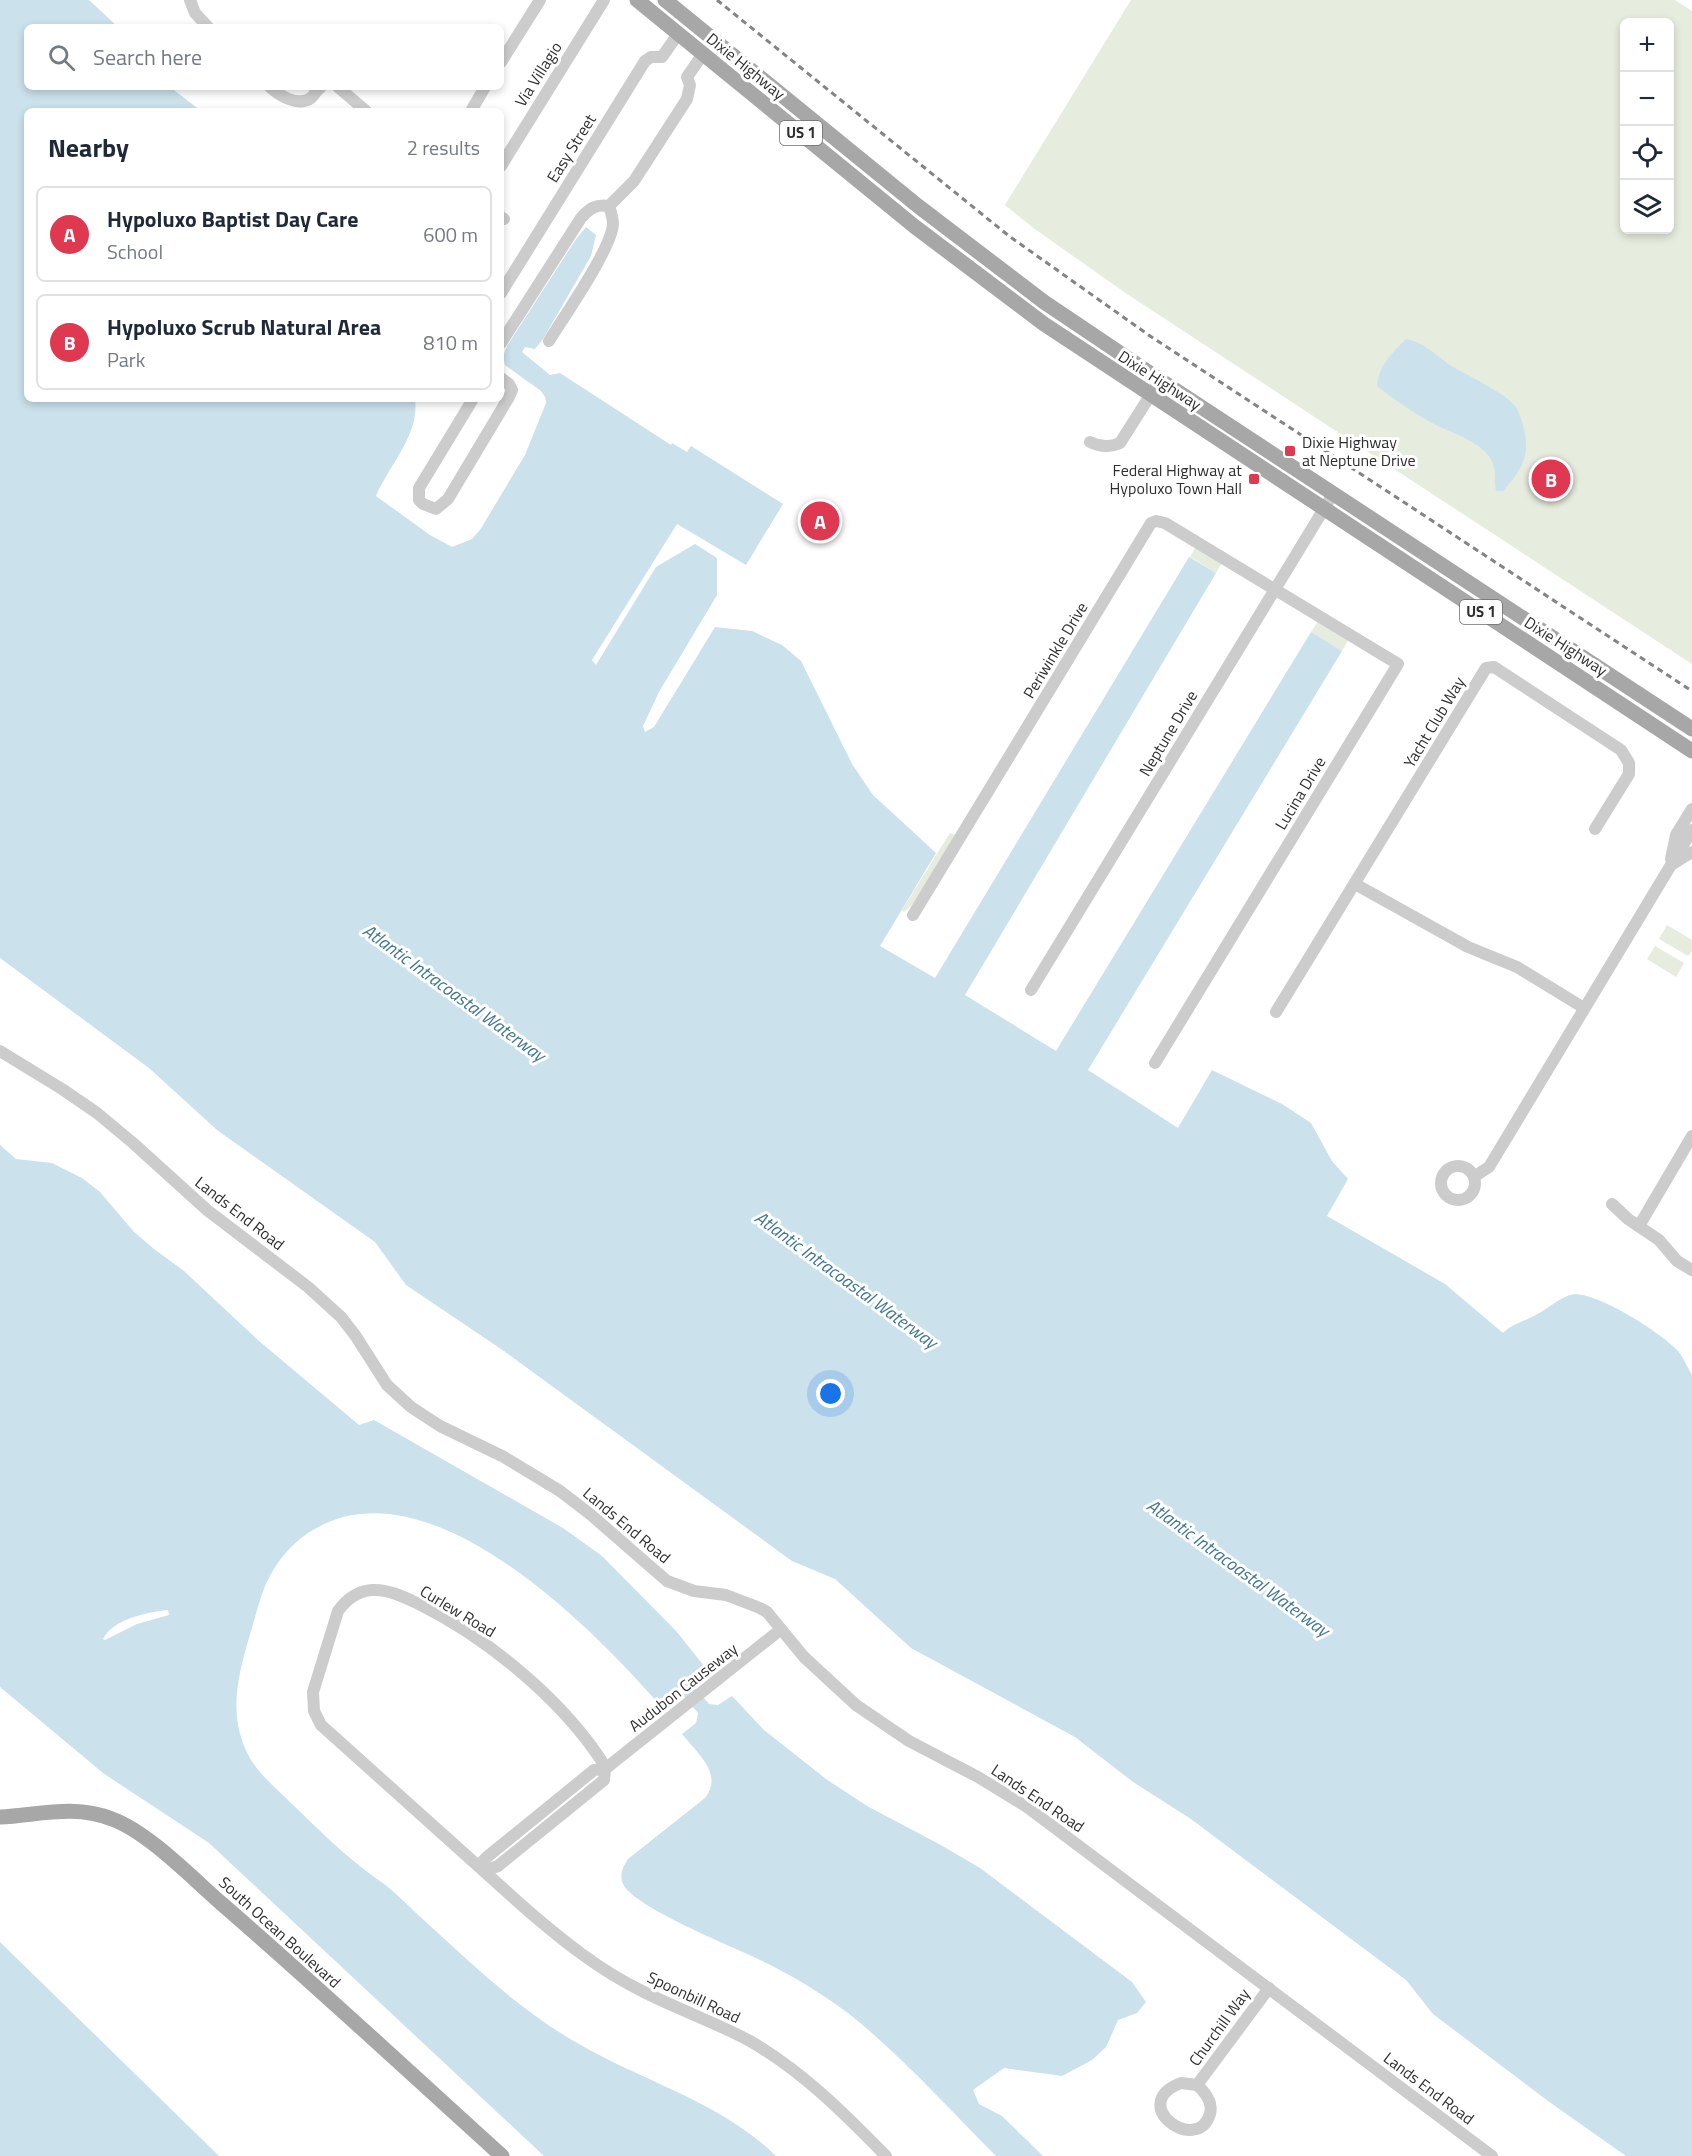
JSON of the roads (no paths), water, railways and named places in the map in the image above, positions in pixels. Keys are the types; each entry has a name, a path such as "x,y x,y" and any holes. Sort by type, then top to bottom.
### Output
{"main road":[{"name":"Dixie Highway","path":"637,0 965,266 1044,324 1692,751"},
{"name":"Dixie Highway","path":"665,0 976,252 1083,329 1692,729"},
{"path":"777,114 808,117"},
{"path":"965,266 976,252"},
{"name":"South Ocean Boulevard","path":"0,1817 62,1810 80,1811 113,1819 143,1835 275,1950 502,2156"}],"street":[{"path":"190,0 195,13 205,24"},
{"path":"504,57 540,0"},
{"name":"Via Villagio","path":"504,161 604,0"},
{"name":"Easy Street","path":"504,288 645,61 651,57 662,57 678,34"},
{"path":"609,206 634,181 687,99 690,85 687,76 703,54"},
{"path":"275,90 287,98 301,101 312,97 318,90"},
{"path":"342,90 362,108"},
{"path":"473,108 483,90"},
{"path":"549,341 609,239 613,226 609,206"},
{"path":"504,338 581,218 592,207 609,206"},
{"path":"471,402 419,488 419,500 430,508 436,509 448,499 509,397 512,390 504,380"},
{"path":"1089,442 1104,447 1120,443 1161,380"},
{"name":"Neptune Drive","path":"1031,990 1333,494"},
{"name":"Periwinkle Drive","path":"913,915 1151,524 1156,521 1165,522 1274,588"},
{"name":"Lucina Drive","path":"1155,1063 1398,664 1274,588"},
{"name":"Yacht Club Way","path":"1276,1012 1486,668 1494,668 1621,750 1629,763 1629,774 1595,829"},
{"path":"1474,1176 1489,1167 1670,866 1676,835 1690,820"},
{"path":"1670,866 1692,852"},
{"path":"1354,884 1468,947 1517,967 1584,1008"},
{"name":"Lands End Road","path":"0,1051 97,1113 207,1210 318,1295 355,1335 387,1385 411,1407 440,1426 512,1461 560,1491 668,1581 694,1591 726,1595 766,1612 829,1682 856,1705 909,1741 978,1777 1027,1807 1492,2156"},
{"path":"1639,1226 1692,1136"},
{"path":"1612,1204 1628,1219 1659,1240 1677,1261 1691,1269"},
{"name":"Curlew Road","path":"484,1871 317,1719 312,1702 313,1692 334,1621 343,1604 363,1592 384,1591 428,1609 461,1628 515,1668 540,1690 596,1751 605,1769"},
{"name":"Audubon Causeway","path":"484,1871 483,1861 487,1857 594,1770 605,1769 780,1630"},
{"name":"Spoonbill Road","path":"484,1871 555,1934 608,1971 655,1998 749,2041 780,2060 828,2098 886,2156"},
{"name":"Churchill Way","path":"1197,2085 1269,1988"},
{"name":"Churchill Way","path":"1181,2083 1197,2085 1210,2103 1211,2111 1203,2125 1196,2130 1180,2129 1162,2114 1161,2098 1173,2086 1181,2083"}],"water":[{"name":"Atlantic Intracoastal Waterway","path":"0,0 89,0 115,24 24,24 24,90 174,90 197,108 24,108 24,402 415,402 413,425 376,496 430,535 452,547 472,539 480,530 525,455 546,403 541,391 505,365 504,354 507,346 576,239 586,227 596,235 591,256 543,339 535,349 525,347 522,352 550,375 560,373 671,445 672,443 687,452 691,446 783,504 746,565 677,524 592,660 596,665 656,567 695,544 717,558 717,595 659,692 643,726 645,732 654,727 715,627 752,631 782,645 801,661 852,764 873,795 936,853 880,946 935,978 1189,557 1216,573 965,995 1056,1051 1311,632 1342,651 1088,1070 1178,1128 1212,1070 1282,1104 1311,1123 1332,1161 1348,1179 1327,1216 1445,1284 1503,1333 1570,1295 1580,1295 1610,1305 1643,1324 1670,1343 1684,1360 1692,1375 1692,2156 1626,2156 1548,2101 1433,2014 1406,1980 1191,1819 1133,1782 1075,1737 911,1648 835,1579 792,1561 504,1351 406,1285 375,1242 217,1130 149,1068 0,958"},
{"path":"1406,339 1425,347 1453,367 1511,401 1516,407 1525,436 1524,461 1516,476 1503,491 1496,491 1493,463 1483,449 1436,425 1377,386 1383,366"},
{"path":"0,1145 16,1159 52,1163 82,1178 100,1192 134,1232 184,1271 259,1341 359,1425 374,1420 563,1528 602,1556 677,1632 704,1666 693,1674 692,1684 709,1704 718,1705 732,1696 764,1730 826,1779 867,1806 980,1868 1132,1982 1146,2002 1137,2013 1118,2020 1106,2047 1092,2060 1062,2076 1004,2068 973,2090 979,2104 1002,2116 1043,2156 996,2156 905,2064 848,2013 782,1971 664,1915 631,1894 623,1884 622,1871 628,1859 705,1798 710,1789 712,1781 706,1764 682,1734 696,1723 698,1713 681,1693 671,1692 658,1703 593,1635 552,1599 508,1565 461,1537 414,1519 368,1513 324,1524 300,1539 276,1566 262,1594 246,1647 239,1680 237,1712 243,1744 255,1766 333,1843 390,1889 481,1972 538,2018 604,2058 707,2107 754,2137 776,2156 544,2156 209,1843 103,1773 0,1687","holes":["168,1610 169,1615 137,1624 103,1639 115,1626 132,1618"]},
{"path":"0,1942 219,2156 0,2156"}],"railway":[{"path":"717,0 1009,236 1150,336 1692,691"}],"place":[{"name":"Dixie Highway at Neptune Drive","path":"1290,451"},
{"name":"Federal Highway at Hypoluxo Town Hall","path":"1254,479"},
{"name":"Hypoluxo Scrub Natural Area","path":"1551,479"},
{"name":"Hypoluxo Baptist Day Care","path":"820,521"}]}
